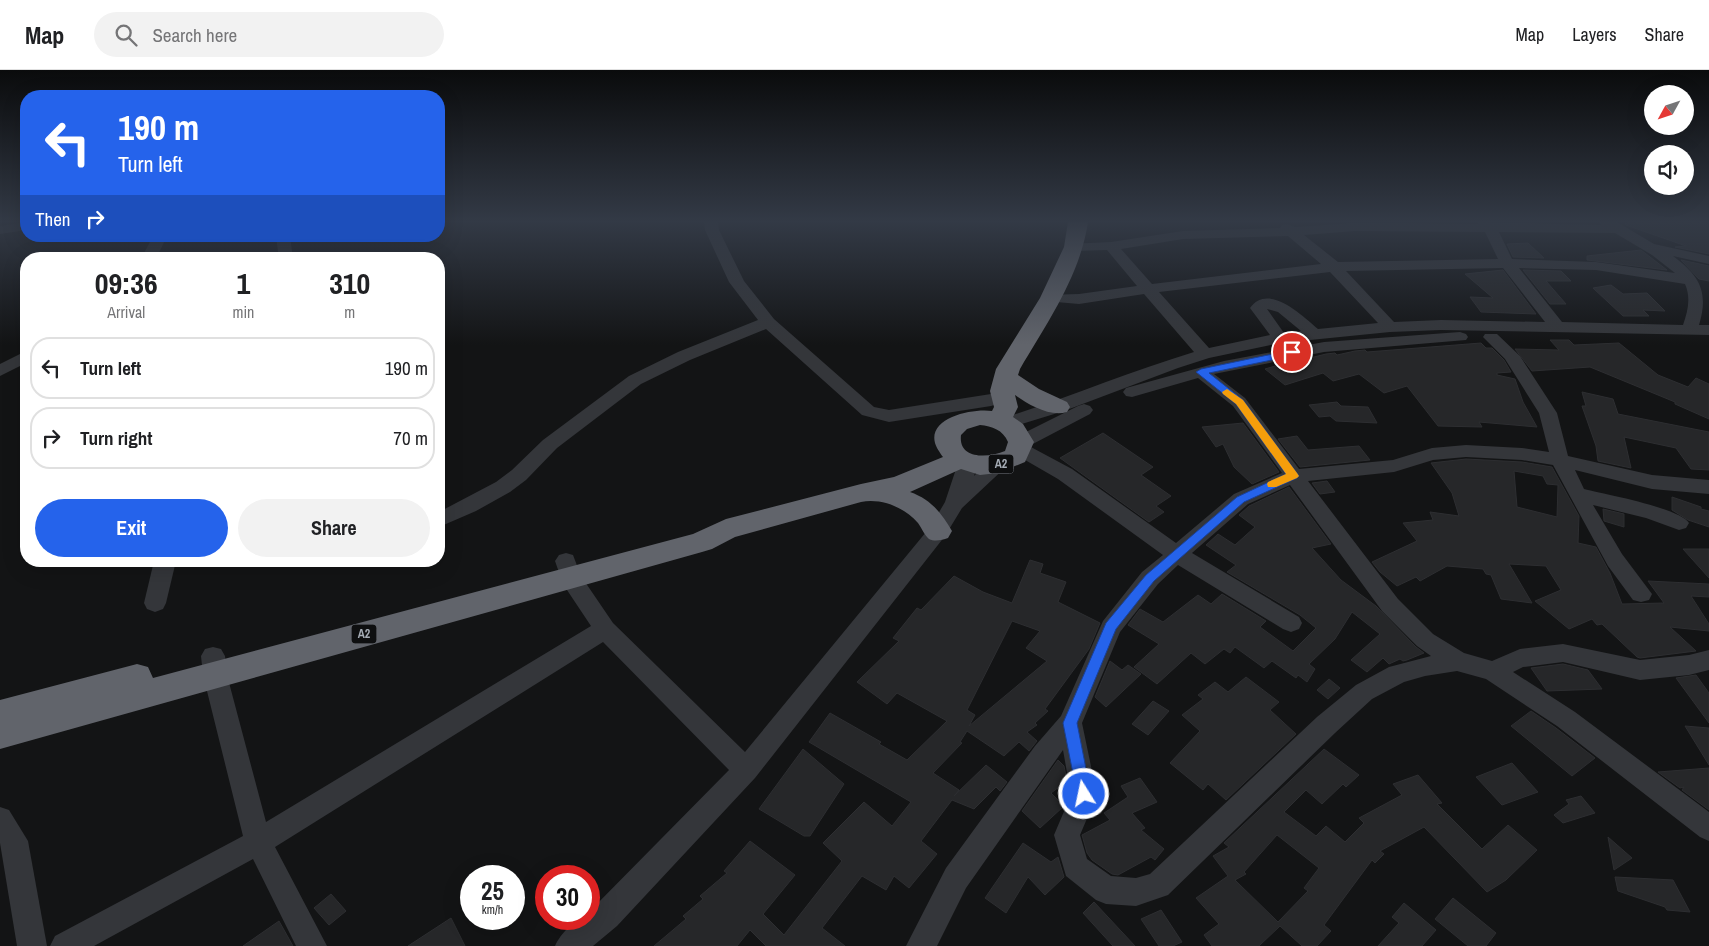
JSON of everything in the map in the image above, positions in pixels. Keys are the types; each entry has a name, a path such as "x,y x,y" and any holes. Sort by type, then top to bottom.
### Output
{"highway":[{"path":"997,405 1008,369 1051,298 1067,263"},
{"path":"900,485 946,437 949,429 956,423 997,405 1030,394 1058,407"},
{"name":"A2","path":"0,734 214,666 637,551 702,542 726,529 873,490 900,485 965,461 989,466 1000,464 1016,456 1021,446 1014,428 997,405"},
{"path":"946,437 947,445 952,453 965,461"},
{"path":"873,490 898,497 915,505 930,517 938,531"},
{"name":"A2","path":"0,714 214,666"}],"street":[{"path":"728,263 738,282 768,322 868,411 877,415 889,416 997,405 1058,407 1128,379 1203,363 1324,347 1492,337 1709,339"},
{"path":"1126,263 1148,288 1203,363 1240,402 1293,476 1390,604 1425,640 1457,660 1493,671 1566,719 1709,828"},
{"path":"1330,263 1390,327"},
{"path":"1051,298 1079,299 1148,288 1334,266 1507,263 1596,266 1689,280"},
{"path":"1507,263 1558,328"},
{"path":"1671,263 1678,268 1696,290 1696,312 1690,329"},
{"path":"1280,338 1258,308 1262,304 1274,303 1282,306 1314,334"},
{"path":"445,517 503,487 519,475 550,444 635,380 684,356 768,322"},
{"path":"1290,623 1178,554 1065,474 1021,446 1061,420 1098,404 1155,384 1203,363 1280,338 1390,327 1441,325 1709,330"},
{"path":"1492,337 1512,356 1548,413 1560,460 1577,494 1615,560 1641,594"},
{"path":"0,371 20,359"},
{"path":"921,946 956,878 1044,754 1070,723 1111,627 1150,578 1240,500 1293,476 1394,466 1432,454 1466,451 1522,454 1560,460 1652,482 1709,487"},
{"path":"955,503 965,461"},
{"path":"570,946 607,916 746,770 938,531 955,503 1000,464"},
{"path":"1577,494 1651,512 1679,523"},
{"path":"155,603 164,567"},
{"path":"568,569 605,629 746,770"},
{"path":"66,946 258,842 605,629"},
{"path":"1493,671 1520,658 1562,653 1640,670 1689,665 1709,660"},
{"path":"1070,723 1084,794 1068,834 1076,867 1106,890 1136,892 1158,885 1364,692 1397,674 1457,660"},
{"path":"214,666 258,842 312,946"},
{"path":"0,819 14,840 32,946"}],"building":[{"path":"1610,263 1658,263 1667,270"},
{"path":"1684,263 1709,266 1709,281 1699,279"},
{"path":"1503,270 1536,314 1481,312 1470,297 1493,298 1465,274"},
{"path":"1523,270 1561,271 1571,281 1546,281 1566,304 1550,304"},
{"path":"1611,285 1623,294 1647,293 1665,311 1643,310 1649,316 1623,316 1593,288"},
{"path":"1550,340 1569,340 1574,345 1619,343 1658,375 1688,387 1696,378 1709,384 1709,419 1675,404 1675,402 1590,367 1532,371 1515,349 1559,350"},
{"path":"1481,343 1486,348 1492,348 1504,360 1511,372 1497,373 1497,375 1515,379 1523,402 1537,427 1479,422 1482,427 1438,426 1407,386 1384,393 1359,374 1333,381 1323,373 1285,385 1265,369 1299,359 1302,360 1326,354 1335,353 1337,355 1365,350 1367,352"},
{"path":"1582,392 1613,399 1618,414 1709,432 1709,470 1691,469 1676,448 1624,437 1631,468 1598,461 1596,446 1582,406 1586,406"},
{"path":"1337,402 1341,406 1368,407 1377,423 1336,421 1330,416 1319,417 1309,405"},
{"path":"1243,423 1279,472 1252,484 1234,467 1223,444 1216,447 1202,427"},
{"path":"1103,433 1153,467 1141,475 1171,496 1156,506 1164,512 1149,522 1060,458"},
{"path":"1297,436 1308,450 1359,446 1370,460 1300,467 1278,439"},
{"path":"1466,459 1522,462 1552,467 1579,516 1578,543 1596,547 1610,573 1622,604 1664,603 1648,581 1709,584 1709,597 1691,596 1709,624 1709,631 1670,627 1696,651 1640,658 1602,624 1597,625 1592,619 1569,629 1535,601 1561,590 1546,566 1509,564 1532,603 1501,599 1491,575 1486,574 1483,569 1447,566 1420,581 1416,577 1397,586 1380,572 1372,562 1417,541 1403,523 1433,520 1430,512 1459,516 1452,493 1431,463","holes":["1514,471 1543,476 1547,484 1558,485 1557,517 1517,507"]},
{"path":"1327,481 1335,492 1320,494 1312,483"},
{"path":"1289,487 1331,544 1312,548 1341,580 1376,606 1424,653 1407,660 1403,661 1400,659 1389,664 1383,658 1367,672 1351,660 1380,634 1352,612 1335,639 1309,664 1315,669 1307,682 1298,675 1296,678 1272,661 1264,668 1235,647 1230,653 1224,649 1205,664 1191,653 1157,684 1134,667 1159,644 1128,625 1140,609 1163,622 1198,595 1211,604 1222,594 1266,621 1260,627 1293,651 1316,628 1300,615 1227,572 1236,565 1206,545 1218,534 1235,545 1255,527 1239,515 1249,506"},
{"path":"1672,497 1709,511 1709,527 1688,520 1672,510"},
{"path":"1603,509 1624,514 1624,527 1604,521"},
{"path":"1683,549 1709,549 1709,578"},
{"path":"1030,560 1043,564 1040,573 1066,582 1058,602 1100,623 1089,649 1045,709 1048,711 1035,723 1037,725 1027,732 1037,741 1029,751 1019,742 1004,756 967,731 960,742 962,743 933,773 959,790 954,796 986,765 1007,782 1000,791 996,787 974,809 952,800 921,841 937,854 909,888 894,876 886,890 862,876 822,928 845,946 766,946 750,930 737,946 654,946 686,919 683,916 703,899 700,896 727,873 724,871 750,841 795,875 763,914 784,935 842,861 823,843 864,802 892,826 911,802 809,742 830,713 881,742 879,744 907,760 947,721 897,693 887,704 857,682 899,641 893,638 917,608 921,610 954,576 983,592 1012,603","holes":["1012,621 1040,631 1026,648 1047,661 969,726 975,715 967,710"]},
{"path":"1110,661 1122,670 1128,665 1141,674 1106,707 1095,697"},
{"path":"1563,664 1588,670 1602,689 1547,691 1531,668"},
{"path":"1696,675 1709,693 1709,723 1676,678"},
{"path":"1246,677 1279,702 1270,710 1296,734 1226,800 1208,784 1203,790 1170,763 1200,731 1182,715 1203,699 1198,695 1215,682 1228,692"},
{"path":"1329,679 1340,688 1328,699 1317,690"},
{"path":"1153,701 1169,711 1148,735 1132,724"},
{"path":"1531,711 1595,758 1572,776 1511,726"},
{"path":"1685,726 1709,728 1709,765"},
{"path":"803,749 844,784 810,836 804,836 759,809"},
{"path":"1324,749 1359,775 1346,787 1343,784 1322,804 1306,790 1284,812 1316,836 1326,826 1345,842 1364,823 1359,818 1402,795 1393,784 1418,775 1442,803 1437,804 1482,849 1508,825 1537,850 1506,880 1487,892 1424,827 1380,851 1384,854 1375,863 1372,860 1324,925 1331,931 1317,946 1302,946 1280,926 1259,946 1212,946 1204,935 1219,924 1196,898 1228,876 1213,856 1229,847 1224,843","holes":["1277,835 1319,868 1304,888 1308,891 1278,922 1235,880 1246,874 1244,872"]},
{"path":"1058,760 1064,766 1067,781 1051,793 1064,806 1040,828 1022,811"},
{"path":"1512,763 1538,792 1502,805 1476,777"},
{"path":"1709,768 1709,810 1682,790 1684,787 1680,788 1658,772"},
{"path":"1140,778 1157,802 1132,813 1145,828 1141,830 1164,849 1155,860 1151,857 1118,875 1112,874 1092,860 1087,853 1082,835 1110,820 1104,813 1128,797 1121,786"},
{"path":"1581,796 1595,813 1563,823 1554,815 1569,804 1566,800"},
{"path":"1608,837 1632,858 1614,870"},
{"path":"1023,843 1051,862 1058,857 1064,877 1045,895 1028,877 1006,913 985,898"},
{"path":"1615,877 1673,880 1690,912 1667,910 1665,907 1618,891"},
{"path":"331,894 346,911 329,925 314,908"},
{"path":"1453,898 1496,933 1486,946 1468,946 1435,919"},
{"path":"1094,902 1135,946 1113,946 1083,913"},
{"path":"1404,903 1436,930 1422,946 1378,946 1399,923 1392,917"},
{"path":"1161,910 1182,942 1173,946 1159,946 1141,919"},
{"path":"451,918 465,946 408,946"},
{"path":"279,921 293,946 243,946"}],"slow traffic":[{"path":"1227,392 1240,402 1293,476 1272,484"}],"route":[{"path":"1084,794 1070,723 1111,627 1150,578 1240,500 1258,490 1293,476 1240,402 1201,372 1292,352"}]}
